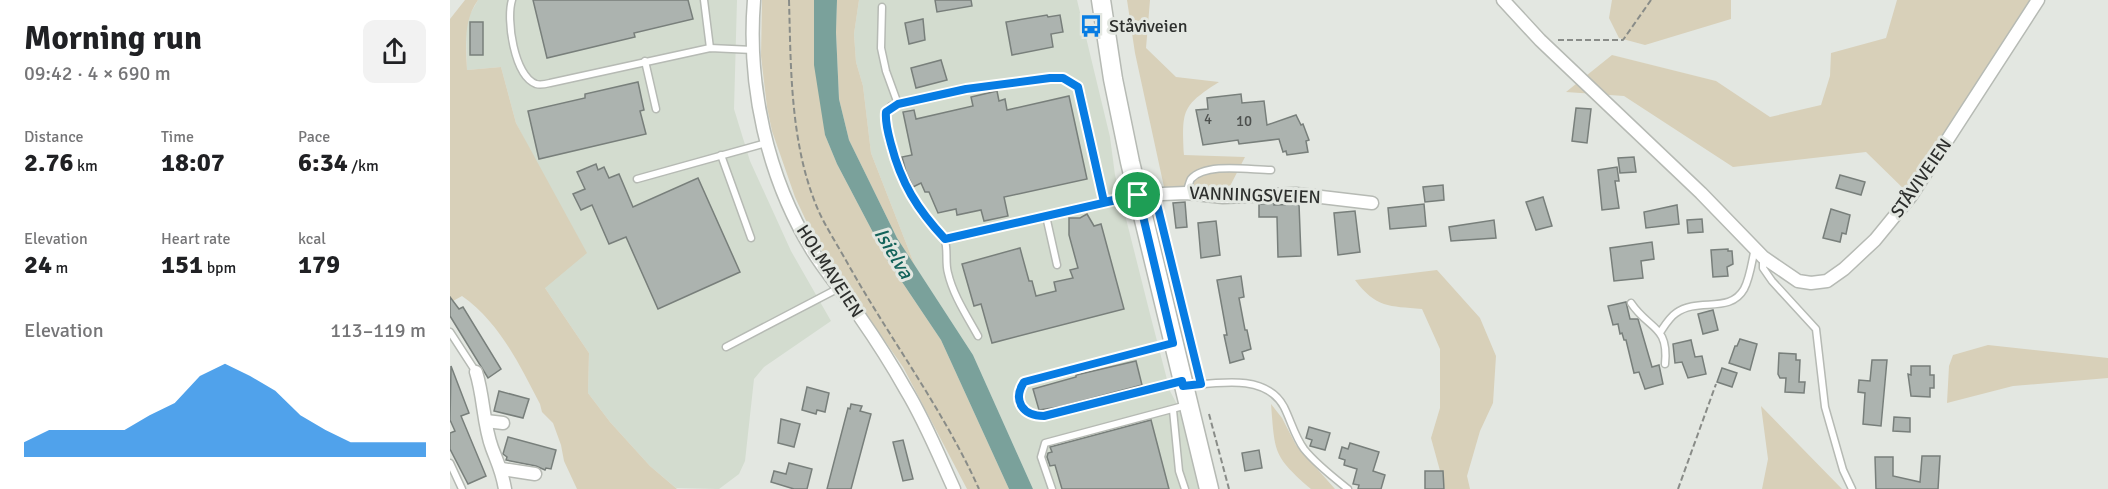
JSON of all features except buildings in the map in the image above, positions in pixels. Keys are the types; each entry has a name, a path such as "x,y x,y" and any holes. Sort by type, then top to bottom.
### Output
{"main road":[{"path":"1101,0 1113,79 1138,195 1173,343 1189,384 1180,407 1209,489"}],"street":[{"name":"HOLMAVEIEN","path":"754,0 753,50 758,102 766,143 784,196 812,250 908,393 954,489"},
{"name":"STÅVIVEIEN","path":"1503,0 1540,40 1701,193 1759,253 1798,281 1811,283 1827,281 1844,269 1875,240 1911,196 2038,0"},
{"name":"VANNINGSVEIEN","path":"1138,195 1186,193 1223,197 1296,194 1371,203"},
{"path":"476,372 492,448 502,469 505,489"},
{"path":"486,420 503,423"},
{"path":"502,469 535,474"}],"lane":[{"path":"512,0 509,18 516,58 526,77 535,84 550,83 710,48 753,50"},
{"path":"704,0 710,48"},
{"path":"882,7 881,48 886,72 898,104"},
{"path":"645,61 656,109"},
{"path":"978,336 951,287 947,271 945,239 925,218 899,174 885,122 886,112 898,104 966,89 1063,78 1078,87 1081,94 1104,202"},
{"path":"637,178 766,143"},
{"path":"721,155 752,237"},
{"path":"1186,193 1191,179 1217,168 1271,170"},
{"path":"945,239 1138,195"},
{"path":"1046,216 1057,265"},
{"path":"1660,331 1676,313 1692,306 1729,304 1738,298 1745,288 1759,253"},
{"name":"STÅVIVEIEN","path":"1759,253 1763,268 1772,281 1816,328 1825,407 1843,470 1852,489"},
{"path":"726,347 839,288"},
{"path":"1631,303 1642,318 1660,331 1665,346 1665,364"},
{"path":"450,332 476,372"},
{"path":"1173,343 1024,382 1020,388 1019,401 1022,410 1029,414 1044,416 1189,384 1248,383 1270,393 1283,405 1303,447 1316,463 1348,489"},
{"path":"1052,489 1041,457 1045,443 1180,407 1179,471 1185,489"},
{"path":"450,463 462,489"}],"path":[{"path":"789,0 791,63 800,152 819,212 860,286 931,399 978,489"},
{"path":"1540,40 1623,40 1651,0"},
{"path":"1189,384 1229,489"},
{"path":"1678,489 1716,384"}],"shaded area":[{"path":"465,0 478,0 468,25 467,70 501,67 516,123 587,253 545,288 589,353 588,393 610,422 650,466 677,489 577,489 564,461 553,423 542,412 524,374 498,331 462,296 453,301 450,297 450,19"},
{"path":"478,0 737,0 734,109 750,161 791,251 831,321 764,367 754,379 745,461 739,474 719,489 676,488 650,466 610,422 588,393 589,353 545,288 539,168 516,123 501,67 467,70 466,31 469,16"},
{"path":"762,0 814,0 825,135 837,164 888,261 941,340 1009,489 967,489 903,367 816,242 795,197 772,131 761,56"},
{"path":"837,0 859,0 854,34 856,62 863,86 871,153 915,266 897,238 849,140 839,99"},
{"path":"859,0 1077,0 1110,137 1115,175 1170,391 1182,414 1200,489 1033,489 973,355 915,266 871,153 863,86 856,62 854,34"},
{"path":"1127,0 1150,0 1146,48 1176,77 1219,82 1197,97 1186,111 1183,128 1184,155 1245,157 1228,190 1164,187 1135,53"},
{"path":"1612,0 1731,0 1731,19 1645,45 1619,38 1609,18"},
{"path":"1897,0 2038,0 1911,196 1866,152 1733,167 1624,96 1566,92 1612,55 1716,81 1770,117 1821,105 1830,76 1831,53 1886,38"},
{"path":"1437,270 1480,318 1496,356 1493,403 1480,431 1467,476 1470,489 1445,489 1431,438 1440,408 1440,349 1422,309 1392,306 1377,301 1355,280"},
{"path":"1988,345 2108,358 2108,378 2013,386 1947,403 1949,366 1953,355"},
{"path":"1271,404 1282,418 1296,445 1335,489 1311,489 1289,469 1275,444"},
{"path":"1761,406 1842,489 1762,489 1768,459"}],"water":[{"name":"Isielva","path":"814,0 837,0 839,99 849,140 897,238 973,355 1033,489 1009,489 941,340 888,261 837,164 825,135 814,65"}],"place":[{"name":"Ståviveien","path":"1091,26"}],"route":[{"path":"1138,195 945,239 925,218 899,174 885,122 886,112 891,106 966,89 1063,78 1078,87 1081,94 1104,202 1138,195 1173,343 1024,382 1020,388 1019,401 1022,410 1029,414 1044,416 1182,381 1183,386 1201,384 1154,192 1138,195"}]}
